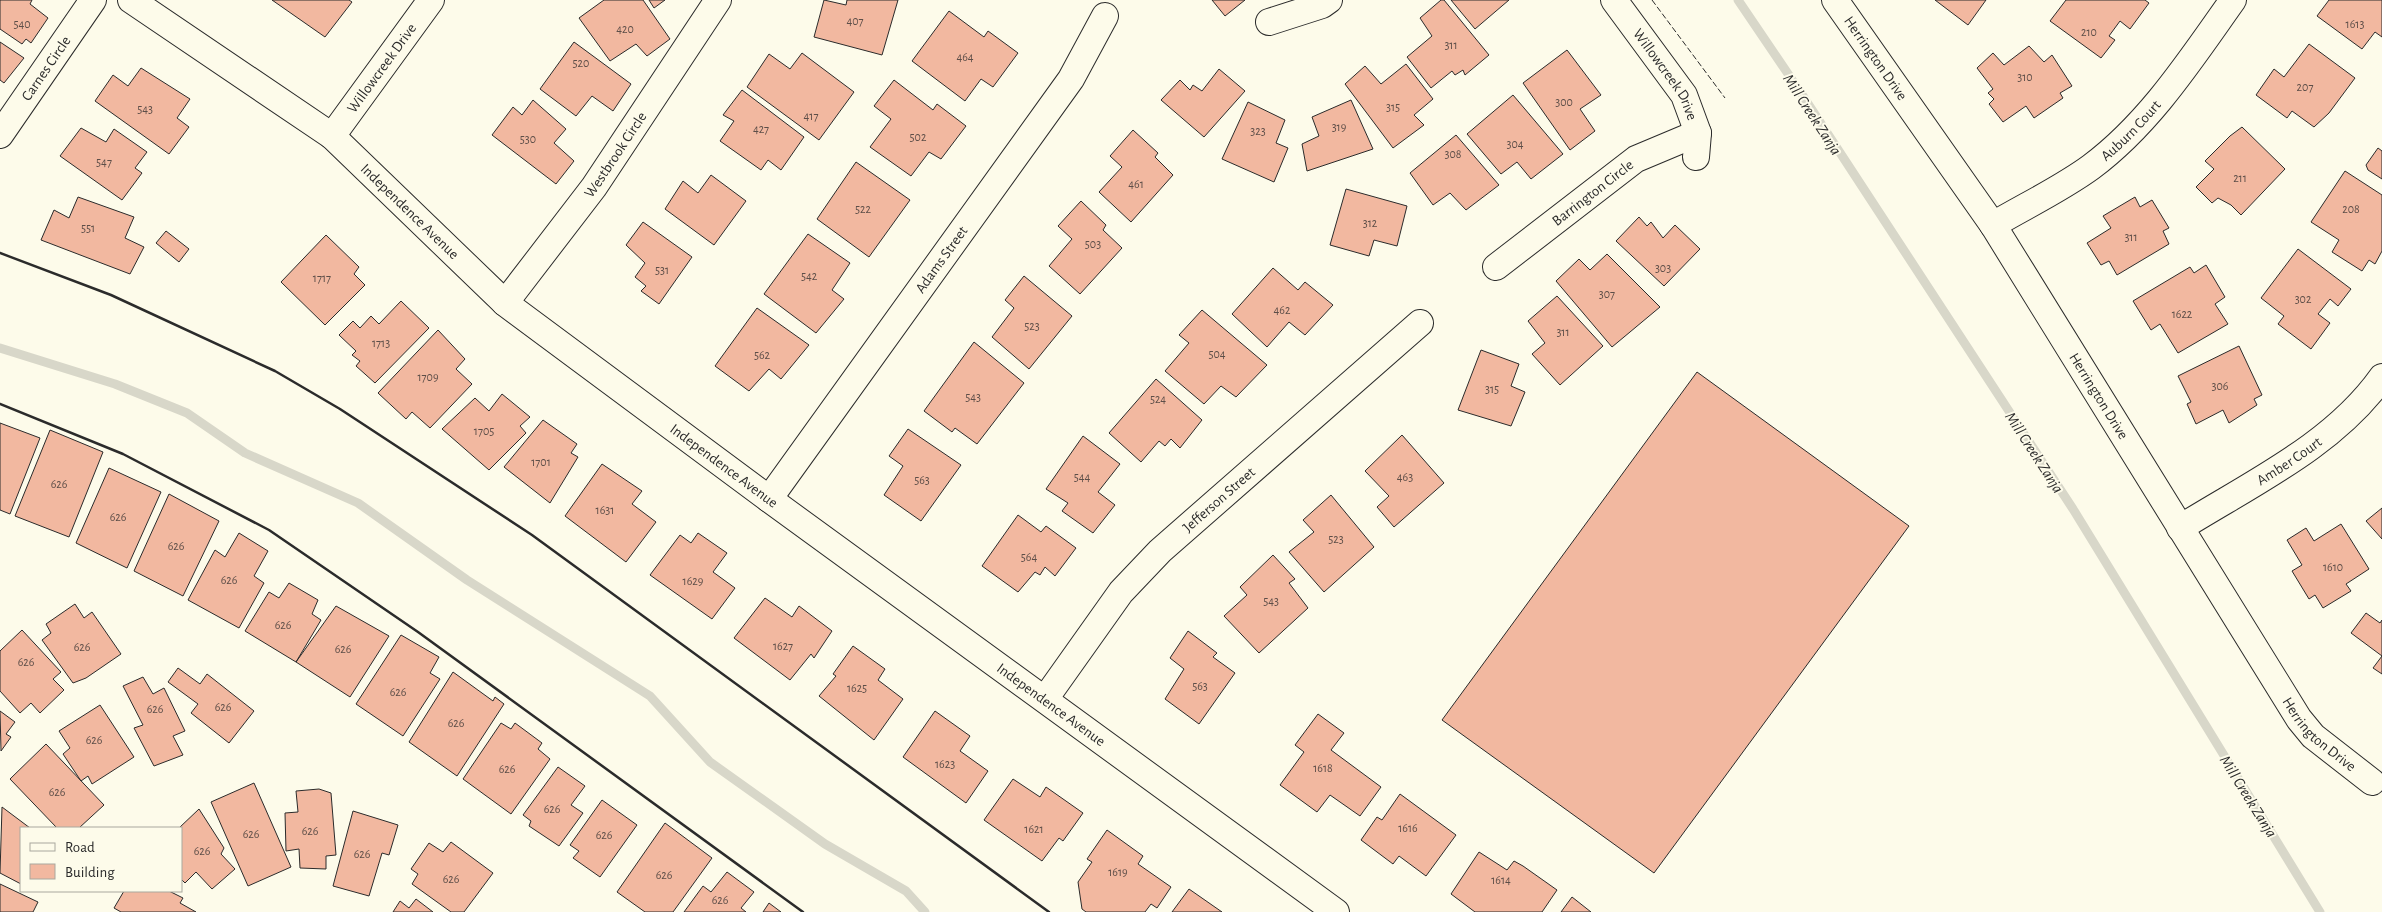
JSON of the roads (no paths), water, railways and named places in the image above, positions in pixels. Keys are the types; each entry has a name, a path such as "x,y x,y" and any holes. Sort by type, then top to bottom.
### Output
{"street":[{"name":"Carnes Circle","path":"0,135 93,0"},
{"name":"Independence Avenue","path":"131,0 332,136 505,303 769,499 1336,912"},
{"name":"Westbrook Circle","path":"505,303 594,187 718,0"},
{"path":"1269,22 1322,5 1329,0"},
{"name":"Willowcreek Drive","path":"1614,0 1684,95 1697,145"},
{"name":"Herrington Drive","path":"1835,0 1993,226 2298,719 2312,736 2372,782"},
{"name":"Auburn Court","path":"1993,226 2090,167 2124,138 2167,92 2233,0"},
{"name":"Willowcreek Drive","path":"332,136 420,5"},
{"name":"Adams Street","path":"769,499 1071,78 1105,16"},
{"name":"Barrington Circle","path":"1496,267 1636,159 1697,145"},
{"name":"Jefferson Street","path":"1045,699 1121,592 1160,552 1420,323"},
{"name":"Amber Court","path":"2180,528 2309,448 2342,422 2369,395 2382,377"}],"waterway":[{"name":"Mill Creek Zanja","path":"1738,0 2073,509 2320,912"},
{"path":"0,348 115,384 187,413 245,453 358,503 467,580 650,696 710,762 825,844 906,891 925,912"}]}
